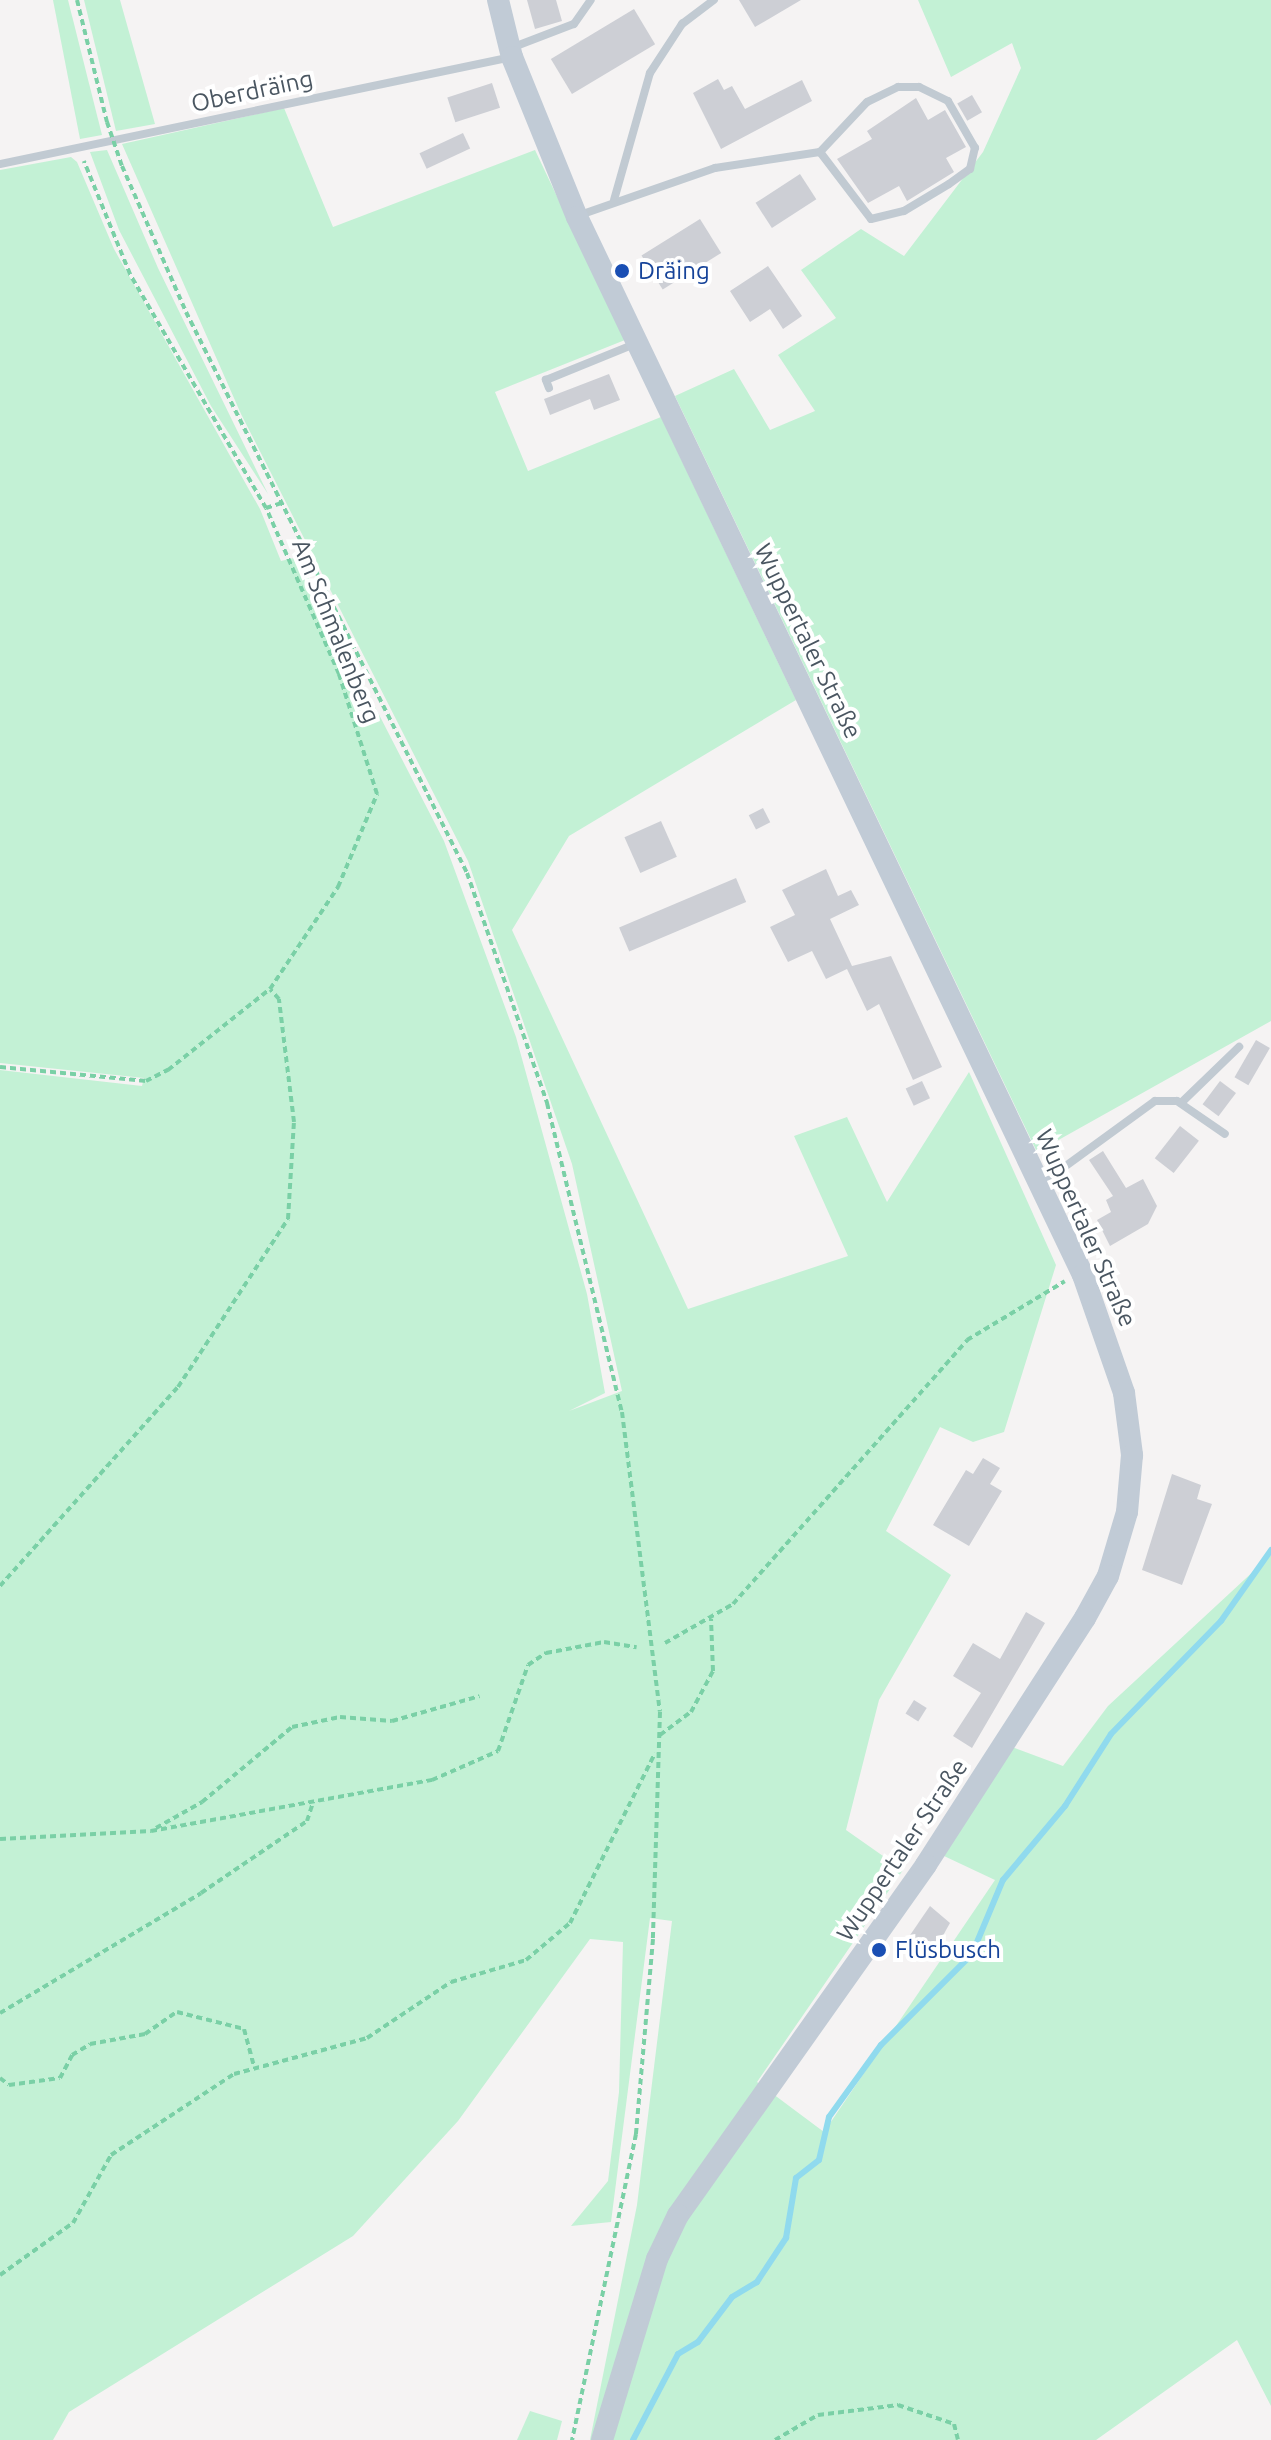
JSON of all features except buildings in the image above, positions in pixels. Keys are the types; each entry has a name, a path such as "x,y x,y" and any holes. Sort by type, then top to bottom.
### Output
{"main road":[{"name":"Wuppertaler Straße","path":"498,0 511,52 577,217 1083,1275 1124,1393 1132,1455 1127,1512 1108,1576 926,1865 678,2215 657,2259 602,2440"}],"lane":[{"name":"Oberdräing","path":"0,164 511,52 574,24 591,0"},
{"path":"614,200 650,73 682,24 714,0"},
{"path":"577,217 614,200 715,168 820,152 867,102 898,87 919,87 948,101 975,148 970,169 949,184 904,211 871,219 820,152"},
{"path":"549,388 546,380 637,343"},
{"path":"1181,1103 1239,1047"},
{"path":"1040,1185 1123,1119 1155,1101 1181,1103 1225,1134"}],"path":[{"path":"77,0 107,122 122,166 281,503 467,873 547,1103 622,1412 660,1735 656,1751 644,2079 601,2326 572,2440"},
{"name":"Am Schmalenberg","path":"0,1067 146,1081 270,989 338,887 377,794 339,674 266,508 130,274 79,148"},
{"path":"266,508 281,503"},
{"path":"0,1586 178,1387 288,1219 294,1122 279,999 270,989"},
{"path":"665,1643 733,1604 967,1340 1083,1275"},
{"path":"660,1735 691,1712 713,1671 711,1618"},
{"path":"0,1839 151,1831 432,1780 498,1751 528,1665 546,1653 604,1642 637,1647"},
{"path":"151,1831 202,1802 292,1727 340,1717 392,1721 480,1696"},
{"path":"0,2275 73,2223 111,2155 254,2068 367,2038 451,1982 526,1960 570,1923 656,1751"},
{"path":"0,2013 201,1893 307,1821 313,1802"},
{"path":"0,2078 9,2085 60,2078 72,2055 90,2044 145,2034 177,2012 244,2029 254,2068"},
{"path":"775,2440 818,2415 898,2405 954,2424 958,2440"}],"green space":[{"path":"53,0 68,0 102,135 80,139"},
{"path":"84,0 120,0 155,124 116,131"},
{"path":"918,0 1271,0 1271,1021 1037,1152 675,396 734,369 770,430 815,411 778,355 836,318 801,270 861,229 904,256 983,152 1021,68 1012,43 951,77"},
{"path":"284,108 333,227 535,150 625,340 495,392 528,471 661,417 796,700 569,836 512,930 688,1309 848,1256 794,1136 847,1117 887,1202 969,1072 1056,1265 1004,1432 973,1442 940,1427 886,1531 951,1575 879,1700 846,1830 903,1870 757,2082 824,2132 995,1880 944,1856 1012,1747 1063,1766 1108,1706 1271,1555 1271,2406 1237,2340 1096,2440 590,2440 637,2205 672,1921 650,1918 611,2222 571,2226 608,2181 619,2092 623,1942 590,1939 458,2121 353,2236 69,2412 53,2440 0,2440 0,1070 142,1086 144,1078 0,1063 0,170 71,157 77,162 114,249 260,509 281,561 298,557 444,841 516,1037 587,1294 605,1393 569,1411 622,1391 572,1164 468,861 241,414 122,144"},
{"path":"107,150 158,268 268,494 211,406 119,230 90,152"},
{"path":"530,2411 562,2421 557,2440 517,2440"}],"waterway":[{"path":"633,2440 678,2354 698,2342 732,2297 757,2282 786,2238 796,2178 819,2160 829,2117 881,2045 972,1954 1003,1880 1065,1806 1111,1734 1221,1621 1271,1550"}],"place":[{"name":"Dräing","path":"622,271"},
{"name":"Flüsbusch","path":"879,1950"}]}
